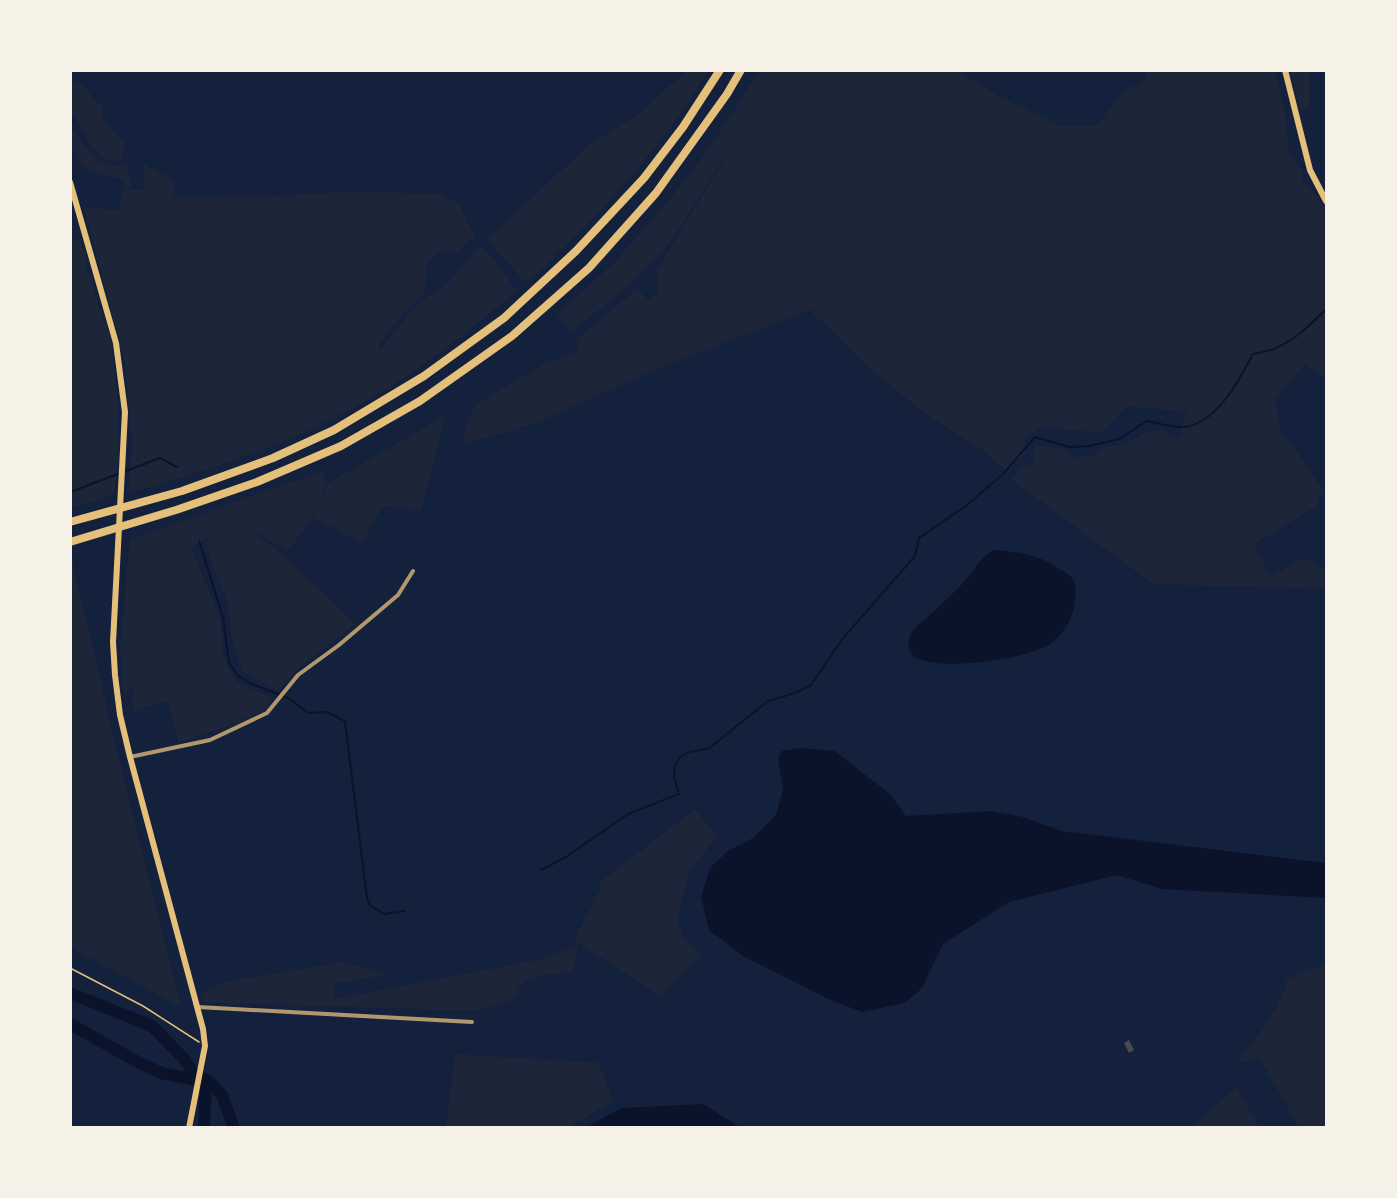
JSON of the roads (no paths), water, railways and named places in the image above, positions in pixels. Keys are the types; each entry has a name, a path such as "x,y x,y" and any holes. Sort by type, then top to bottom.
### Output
{"highway":[{"path":"70,522 182,491 273,458 334,430 424,376 504,318 576,251 644,178 683,128 720,70"},
{"path":"70,542 176,510 257,482 341,446 420,401 512,336 589,268 656,193 727,94 741,70"}],"main road":[{"path":"1285,70 1310,170 1326,201"},
{"path":"70,182 116,343 125,412 124,470 113,642 120,715 197,1007 205,1046 189,1128"}],"street":[{"path":"130,757 210,740 267,713 298,675 339,645 398,595 413,571"},
{"path":"197,1007 472,1022"}],"waterway":[{"path":"541,870 566,857 628,814 679,794 674,777 675,765 680,757 689,752 708,749 768,701 795,693 811,685 844,637 915,556 919,538 967,505 1003,474 1035,437 1069,447 1089,446 1119,439 1147,421 1180,427 1196,424 1226,399 1253,354 1284,344 1302,332 1326,309"},
{"path":"70,492 160,458 177,467"},
{"path":"199,541 223,617 229,663 238,676 290,699 308,713 327,712 345,721 367,898 370,905 384,914 405,911"},
{"path":"70,993 152,1026 185,1060 192,1072 206,1080 204,1128"},
{"path":"70,1024 161,1073 211,1083 222,1095 234,1128"}]}
